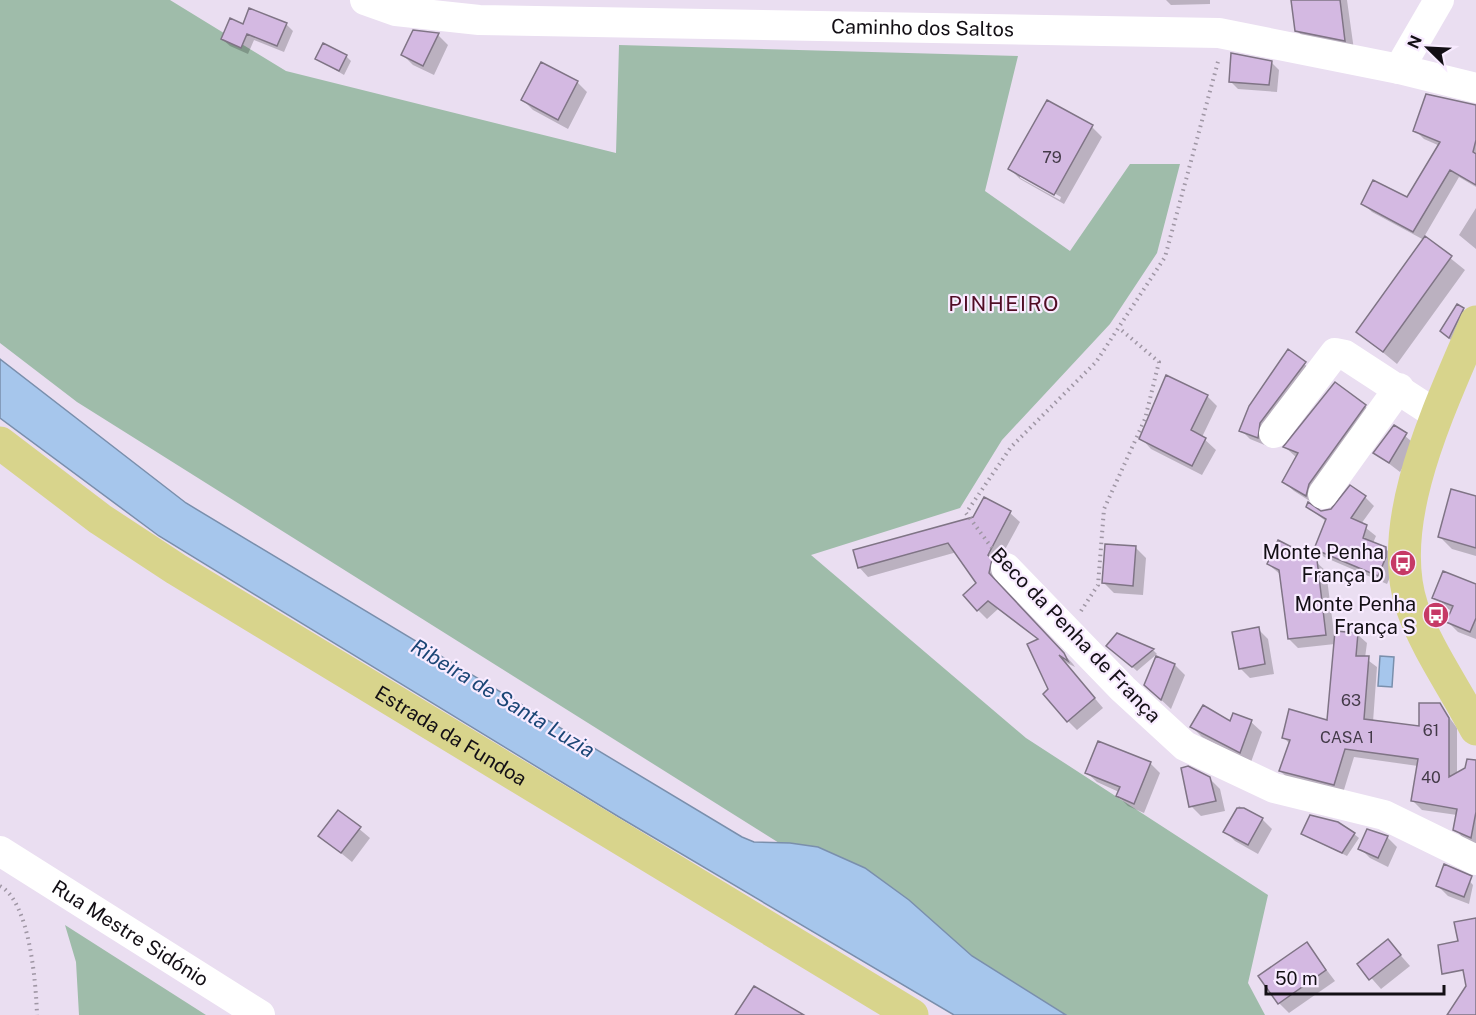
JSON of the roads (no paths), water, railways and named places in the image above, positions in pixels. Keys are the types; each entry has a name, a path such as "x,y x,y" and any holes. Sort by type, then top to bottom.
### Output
{"main road":[{"path":"1476,322 1437,415 1407,511 1402,563 1412,607 1476,729"},
{"name":"Estrada da Fundoa","path":"0,443 100,519 176,569 912,1015"}],"street":[{"name":"Caminho dos Saltos","path":"365,0 396,11 479,20 1220,33 1399,69 1476,88"},
{"path":"1399,69 1439,0"},
{"path":"1274,433 1335,353 1345,355 1399,388 1437,415"},
{"path":"1323,494 1399,388"},
{"name":"Beco da Penha de França","path":"1006,568 1123,689 1185,746 1274,789 1384,815 1476,860"},
{"name":"Rua Mestre Sidónio","path":"0,851 260,1015"}],"water":[{"name":"Ribeira de Santa Luzia","path":"0,359 186,503 742,837 754,842 790,843 818,847 865,868 909,900 972,956 1066,1015 954,1015 619,817 159,536 0,418"},
{"path":"1380,656 1394,657 1392,687 1378,686"}],"place":[{"name":"Monte Penha França D","path":"1403,563"},
{"name":"Monte Penha França S","path":"1436,615"}],"district":[{"name":"PINHEIRO","path":"1004,303"}]}
